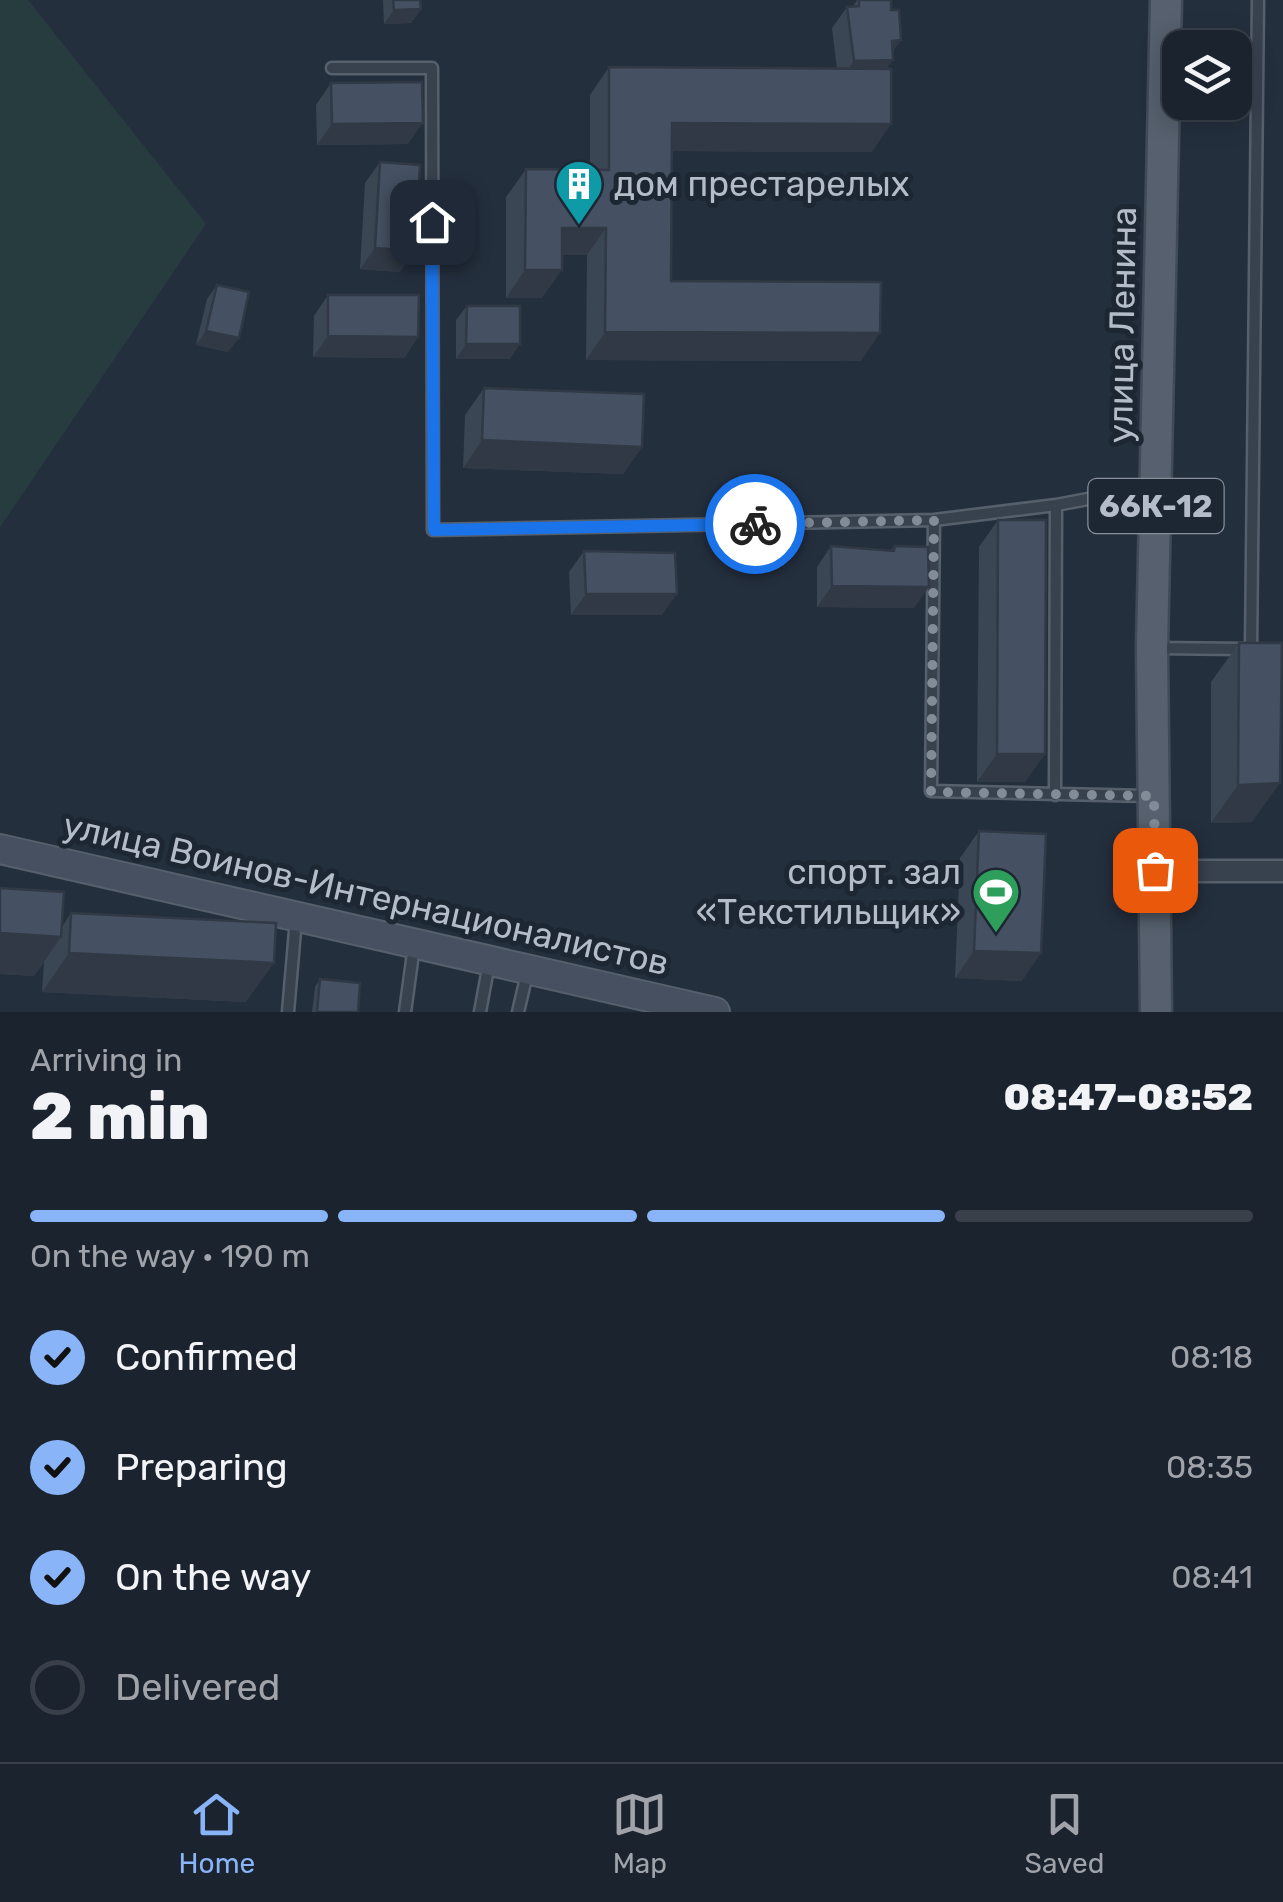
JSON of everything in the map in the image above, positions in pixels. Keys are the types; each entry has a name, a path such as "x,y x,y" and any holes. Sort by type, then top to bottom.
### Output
{"main road":[{"name":"улица Ленина","path":"1156,1012 1152,648 1166,0"}],"street":[{"name":"улица Воинов-Интернационалистов","path":"0,849 715,1012"},
{"path":"1155,870 1283,871"}],"lane":[{"path":"1252,649 1258,0"},
{"path":"332,68 432,68 434,530 934,520 1056,505 1157,486"},
{"path":"1055,795 1056,505"},
{"path":"934,520 931,792 1154,796"},
{"path":"1152,648 1267,649"},
{"path":"288,1012 296,918"},
{"path":"405,1012 414,945"},
{"path":"480,1012 489,962"},
{"path":"518,1012 528,970"}],"green space":[{"path":"0,0 28,0 206,224 0,527"}],"building":[{"path":"393,0 420,0 421,9 394,10"},
{"path":"859,0 891,0 891,10 899,10 901,40 892,41 893,60 854,61 847,7 859,6"},
{"path":"609,67 891,69 891,124 672,123 671,281 881,282 880,333 605,332 606,228 562,228 562,270 525,270 526,169 609,170"},
{"path":"422,82 423,123 332,124 331,83"},
{"path":"380,162 420,165 415,251 375,248"},
{"path":"217,285 249,292 239,338 206,331"},
{"path":"328,295 419,295 418,337 328,336"},
{"path":"467,306 520,306 520,344 466,344"},
{"path":"484,388 644,394 642,447 482,440"},
{"path":"998,520 1046,520 1045,754 997,754"},
{"path":"831,546 894,551 895,546 928,547 929,587 832,586"},
{"path":"584,551 675,553 677,594 586,594"},
{"path":"1239,643 1282,643 1280,783 1238,785"},
{"path":"979,831 1046,834 1041,953 974,951"},
{"path":"0,888 64,892 61,937 0,933"},
{"path":"71,913 276,923 274,963 69,953"},
{"path":"320,979 360,983 358,1012 317,1012"}],"way so far":[{"path":"755,524 934,520 931,792 1154,796 1155,870"}],"place":[{"name":"дом престарелых","path":"579,226"},
{"name":"спорт. зал «Текстильщик»","path":"996,934"}],"route":[{"path":"432,222 434,530 755,524"}]}
